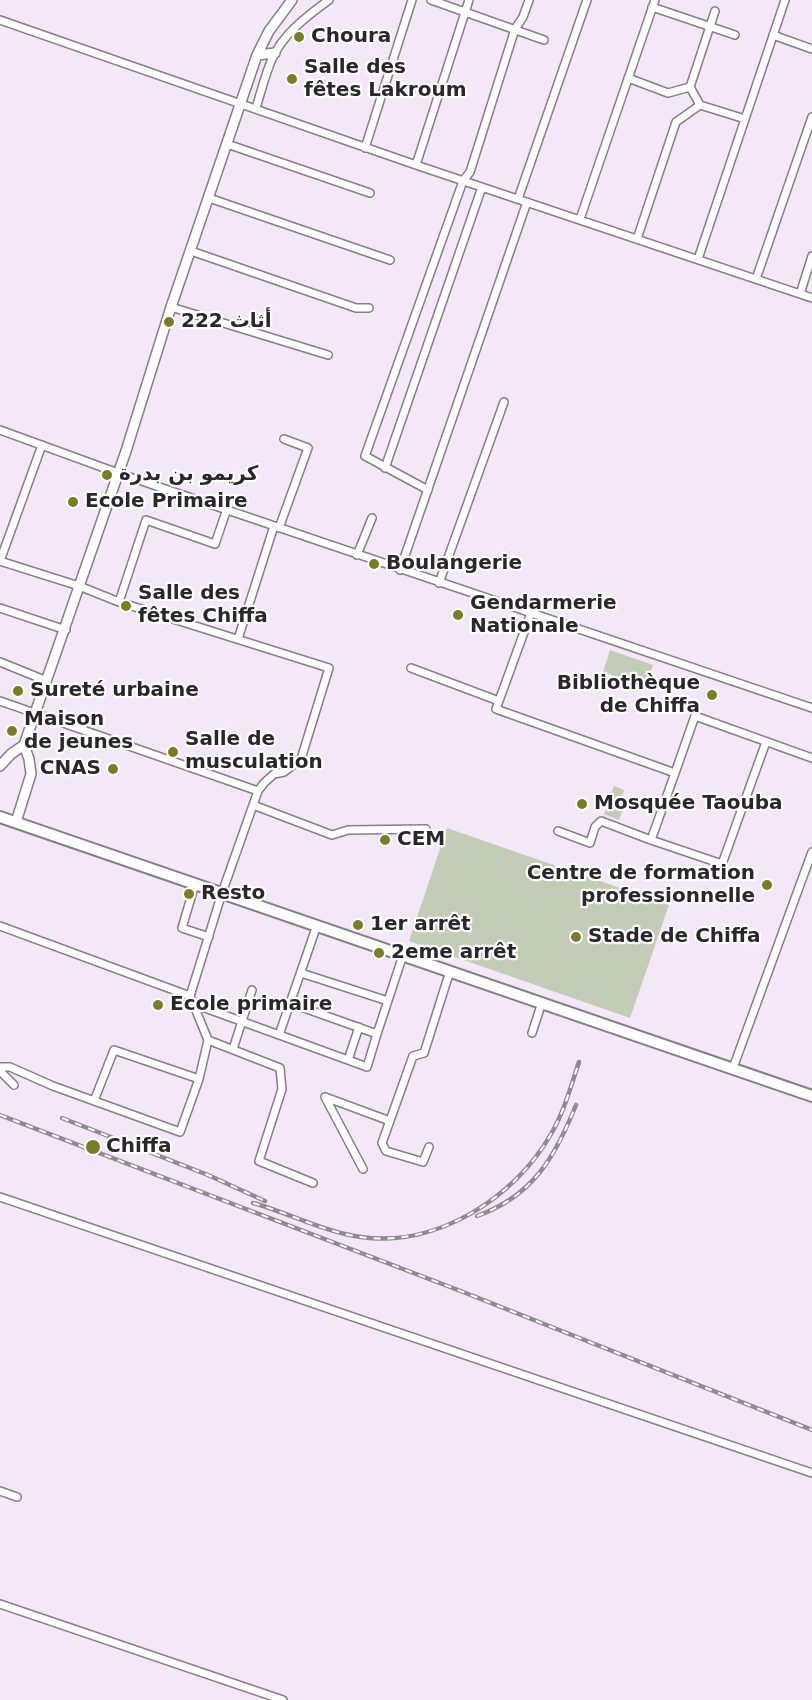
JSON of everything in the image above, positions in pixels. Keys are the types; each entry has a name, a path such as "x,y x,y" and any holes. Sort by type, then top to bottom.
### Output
{"main road":[{"path":"0,766 24,745 66,630 171,307 257,55 269,30 292,0"},
{"path":"257,55 275,53"},
{"path":"16,822 32,774 30,759 24,745"},
{"path":"0,817 812,1096"}],"street":[{"path":"256,108 275,53 293,29 329,0"},
{"path":"366,148 412,0"},
{"path":"416,165 469,0"},
{"path":"428,490 365,456 463,181 470,172 515,30 523,17 528,0"},
{"path":"518,199 587,0"},
{"path":"698,259 785,0"},
{"path":"435,1 544,40"},
{"path":"580,219 653,3 735,35"},
{"path":"715,10 690,87 700,105 745,118"},
{"path":"0,20 366,148 812,298"},
{"path":"773,35 812,49"},
{"path":"628,78 668,93 690,87"},
{"path":"637,239 676,122 700,105"},
{"path":"756,279 812,117"},
{"path":"227,144 370,193"},
{"path":"385,468 482,187"},
{"path":"209,198 390,260"},
{"path":"400,570 527,202"},
{"path":"190,251 356,308 369,308"},
{"path":"800,294 812,256"},
{"path":"171,307 328,355"},
{"path":"439,583 504,402"},
{"path":"0,430 400,570 812,708"},
{"path":"238,639 276,527 308,448 284,439"},
{"path":"42,445 0,561 79,586 119,602 329,668 301,759 284,772 274,774 258,791 222,893 190,996"},
{"path":"119,602 146,520 215,544 227,509"},
{"path":"357,555 372,518"},
{"path":"0,608 66,630"},
{"path":"531,613 496,709 675,772"},
{"path":"0,662 46,681"},
{"path":"411,668 499,701"},
{"path":"0,701 258,791"},
{"path":"651,840 695,716 812,758"},
{"path":"558,831 590,843 601,821 722,864 766,742"},
{"path":"253,805 332,835 348,830 426,829"},
{"path":"733,1068 812,852"},
{"path":"195,884 182,928 208,937"},
{"path":"0,926 190,996 208,1040 180,1132 94,1101 10,1066 0,1069 15,1085"},
{"path":"279,1035 317,926"},
{"path":"194,1004 367,1067 403,955"},
{"path":"429,1147 423,1162 386,1151 382,1143 413,1056 424,1053 450,971"},
{"path":"301,973 388,1001"},
{"path":"233,1049 252,990"},
{"path":"532,1033 542,1002"},
{"path":"290,1003 377,1034"},
{"path":"348,1060 359,1027"},
{"path":"208,1040 280,1068 282,1089 259,1161 313,1183"},
{"path":"94,1101 114,1050 198,1078"},
{"path":"363,1169 325,1097 390,1121"},
{"path":"0,1197 812,1473"},
{"path":"0,1491 17,1497"},
{"path":"0,1604 283,1700"}],"green space":[{"path":"610,650 653,665 645,687 603,672"},
{"path":"614,786 624,790 621,801 625,803 619,820 604,814"},
{"name":"Stade de Chiffa","path":"447,828 669,905 630,1018 409,941"}],"railway":[{"path":"253,1203 320,1227 361,1237 389,1238 417,1235 445,1226 471,1214 495,1198 517,1179 536,1157 560,1117 579,1062"},
{"path":"477,1216 513,1198 540,1172 560,1141 576,1105"},
{"path":"0,1115 458,1290 812,1430"},
{"path":"62,1118 208,1175 265,1201"}],"place":[{"name":"Choura","path":"299,37"},
{"name":"Salle des fêtes Lakroum","path":"292,79"},
{"name":"أثاث 222","path":"169,322"},
{"name":"كريمو بن بدرة","path":"107,475"},
{"name":"Ecole Primaire","path":"73,502"},
{"name":"Boulangerie","path":"374,564"},
{"name":"Salle des fêtes Chiffa","path":"126,606"},
{"name":"Gendarmerie Nationale","path":"458,615"},
{"name":"Sureté urbaine","path":"18,691"},
{"name":"Bibliothèque de Chiffa","path":"712,695"},
{"name":"Maison de jeunes","path":"12,731"},
{"name":"Salle de musculation","path":"173,752"},
{"name":"CNAS","path":"113,769"},
{"name":"Mosquée Taouba","path":"582,804"},
{"name":"CEM","path":"385,840"},
{"name":"Centre de formation professionnelle","path":"767,885"},
{"name":"Resto","path":"189,894"},
{"name":"1er arrêt","path":"358,925"},
{"name":"Stade de Chiffa","path":"576,937"},
{"name":"2eme arrêt","path":"379,953"},
{"name":"Ecole primaire","path":"158,1005"},
{"name":"Chiffa","path":"93,1147"}]}
